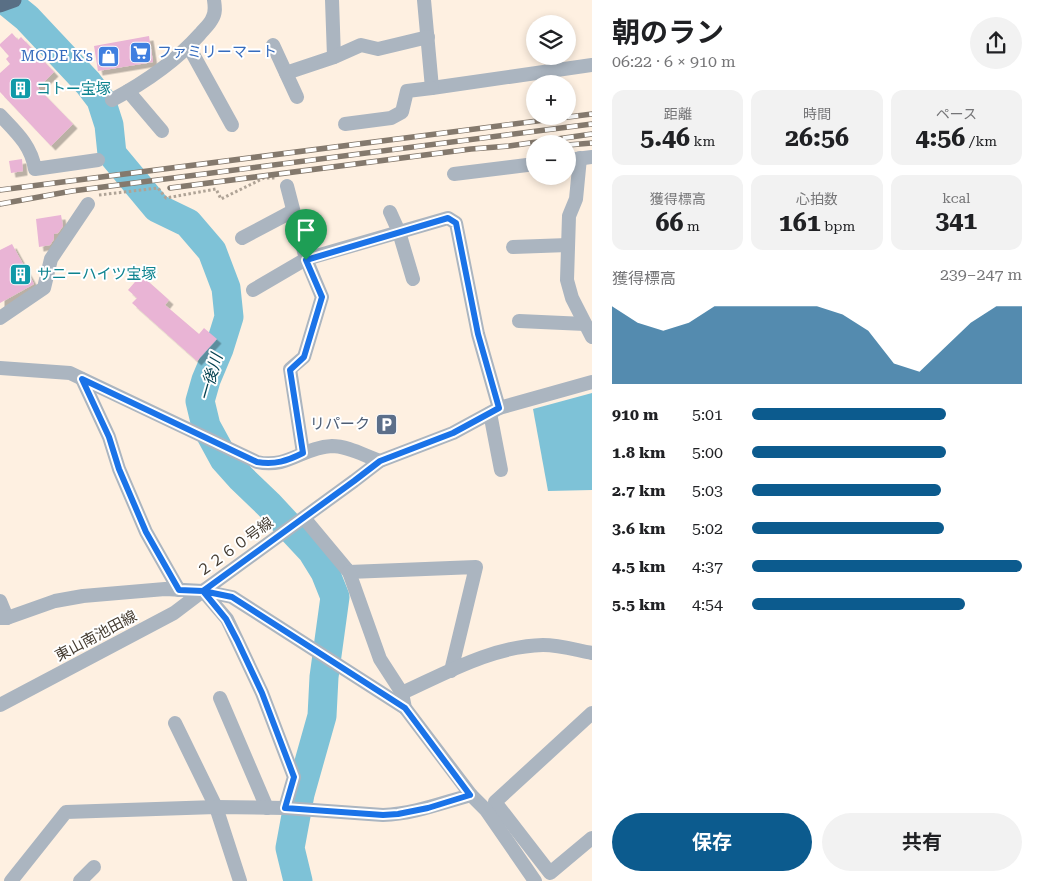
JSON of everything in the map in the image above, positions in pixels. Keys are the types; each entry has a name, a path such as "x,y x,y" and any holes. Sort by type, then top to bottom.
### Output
{"highway":[{"path":"0,5 14,0"}],"street":[{"path":"112,100 161,69 189,46 212,20 216,9 214,0"},
{"path":"332,0 334,57"},
{"path":"424,0 432,88"},
{"path":"286,73 334,57 361,45 378,48 428,38"},
{"path":"272,45 297,97"},
{"path":"189,46 232,125"},
{"path":"346,124 391,118 402,112 407,91 592,65"},
{"path":"128,91 162,131"},
{"path":"0,115 23,140 33,155 35,169 98,160"},
{"path":"580,158 576,199 569,216 567,280 572,298 592,337"},
{"path":"454,174 526,165"},
{"path":"287,186 306,260 322,297 304,357 290,370 303,453"},
{"path":"0,318 44,288 51,259 88,204"},
{"path":"242,238 293,211"},
{"path":"390,212 400,232 413,279"},
{"path":"253,290 306,260 448,218 456,223 495,410 501,470"},
{"path":"513,247 568,245"},
{"path":"519,321 585,324"},
{"path":"0,368 70,373 248,458 267,464 287,461 303,453 330,446 344,448 380,461"},
{"path":"82,379 109,437 119,469 146,532 179,590"},
{"name":"２２６０号線","path":"4,618 55,601 83,596 166,589 203,591 380,461 453,433 495,410 592,382"},
{"path":"301,520 349,572 380,659 402,693 405,708"},
{"path":"349,572 476,567 450,671"},
{"path":"203,591 232,597 405,708 470,795 490,806 550,873 592,838"},
{"path":"203,591 226,619 237,640 262,693 291,767 294,777 286,808"},
{"name":"東山南池田線","path":"0,705 174,613 203,591"},
{"path":"0,601 4,618"},
{"path":"402,693 450,671 514,648 544,645 592,653"},
{"path":"220,698 266,808"},
{"path":"490,806 592,713"},
{"path":"175,723 216,807 240,881"},
{"path":"11,881 66,812 216,807 286,808 398,814 428,808 470,795"},
{"path":"490,806 535,881"},
{"path":"80,881 94,867"}],"path":[{"path":"88,204 93,196 156,188 166,198 216,189 221,199 264,178 284,177 287,186"}],"water":[{"path":"592,393 592,490 548,491 533,409"}],"building":[{"name":"コトー宝塚","path":"12,33 18,40 21,37 54,72 38,88 73,124 51,146 0,92 0,73 10,64 6,59 9,56 0,44"},
{"path":"149,36 153,62 98,71 94,46"},
{"path":"22,159 23,171 11,173 9,161"},
{"path":"61,215 63,226 58,233 54,234 54,239 50,245 39,247 36,219"},
{"path":"12,244 34,284 0,303 0,250"},
{"path":"141,275 169,300 165,305 199,334 204,328 217,339 197,361 132,303 137,298 128,290"}],"waterway":[{"name":"一後川","path":"5,0 27,18 88,83 101,100 109,125 112,154 157,208 188,223 212,251 226,288 229,317 200,401 206,426 224,459 312,551 325,572 335,597 324,677 322,716 300,794 290,848 298,881"}],"railway":[{"path":"0,190 592,114"},
{"path":"0,204 72,191 592,124"},
{"path":"170,188 592,134"},
{"path":"576,144 592,143"}],"place":[{"name":"ファミリーマート","path":"141,52"},
{"name":"MODE K's","path":"109,56"},
{"name":"コトー宝塚","path":"20,89"},
{"name":"サニーハイツ宝塚","path":"21,274"},
{"name":"リパーク","path":"386,424"}],"route":[{"path":"306,260 322,297 309,337 308,348 304,357 297,361 290,370 303,453 287,461 267,464 257,462 82,379 109,437 119,469 146,532 179,590 203,591 232,597 405,708 470,795 413,812 383,815 285,808 294,777 262,693 237,640 226,619 203,591 380,461 453,433 499,408 478,334 456,223 448,218 306,260"}]}
